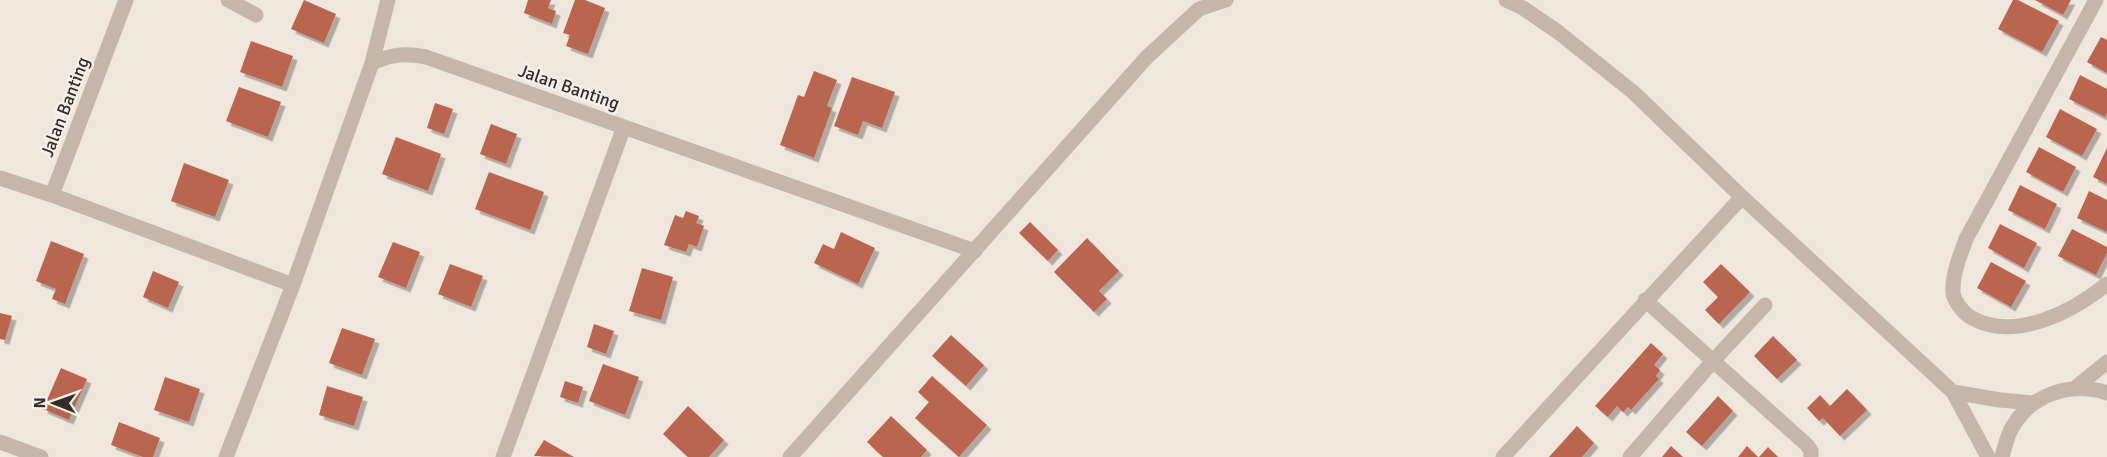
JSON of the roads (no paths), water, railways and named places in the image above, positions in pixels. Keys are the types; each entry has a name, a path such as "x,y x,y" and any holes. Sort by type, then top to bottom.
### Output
{"street":[{"name":"Jalan Banting","path":"52,195 126,0"},
{"path":"228,0 256,15"},
{"path":"226,457 293,285 372,63 388,0"},
{"path":"790,457 1124,81 1199,5 1226,0"},
{"path":"1506,0 1523,8 1558,32 1633,92 1742,197 1953,392 1988,457"},
{"path":"2096,0 1966,239 1955,270 1953,295 1966,314 1984,325 2005,327 2043,320 2065,312 2090,298 2107,284"},
{"name":"Jalan Banting","path":"372,63 401,54 426,57 975,251"},
{"path":"503,457 624,127"},
{"path":"0,178 52,195 293,285"},
{"path":"1503,457 1742,197"},
{"path":"1645,300 1807,445 1811,451 1811,457"},
{"path":"1630,457 1765,305"},
{"path":"2075,388 2107,362"},
{"path":"2002,457 2013,426 2033,403 2048,393 2075,388 2107,393"},
{"path":"1953,392 2033,403"},
{"path":"0,442 42,457"}]}
